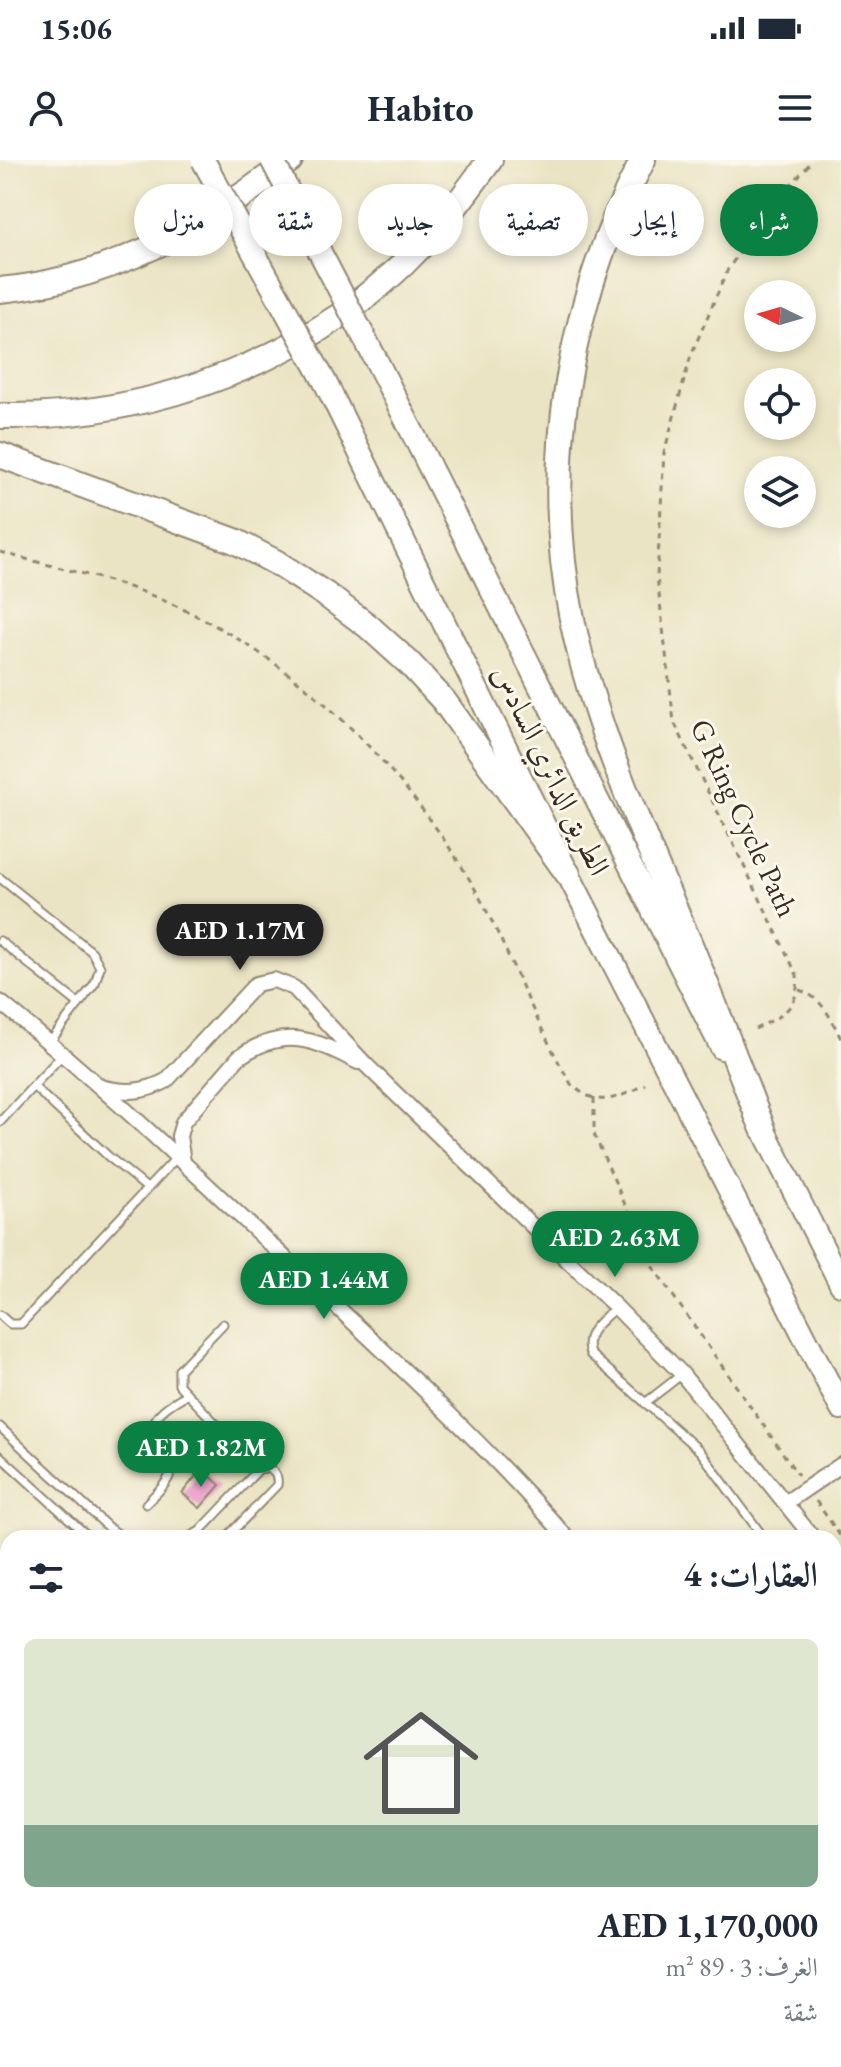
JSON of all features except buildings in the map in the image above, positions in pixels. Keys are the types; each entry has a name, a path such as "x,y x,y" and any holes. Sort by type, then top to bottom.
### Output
{"highway":[{"name":"الطريق الدائري السادس","path":"203,160 325,382 568,874 841,1408"},
{"name":"الطريق الدائري السادس","path":"272,160 376,360 841,1284"},
{"path":"0,290 47,284 103,269 158,246 208,219 290,160"},
{"path":"0,416 73,413 146,400 213,381 272,354 327,323 379,285 420,247 490,160"},
{"path":"643,160 604,244 575,344 564,406 560,453 559,518 564,567 573,623 609,748 763,1129"},
{"path":"0,455 235,541 325,594 368,626 410,664 444,701 568,874"}],"street":[{"path":"100,1087 133,1092 150,1090 166,1081 250,989 264,981 274,980 294,988 366,1065 682,1374 807,1530"},
{"path":"0,1002 50,1042 180,1160 435,1400 559,1530"},
{"path":"180,1160 179,1136 183,1122 239,1057 249,1050 284,1038 309,1039 366,1065"},
{"path":"785,1503 841,1465"}],"lane":[{"path":"0,878 97,958 99,975 50,1042"},
{"path":"0,941 79,1004"},
{"path":"0,1122 62,1055"},
{"path":"33,1086 147,1188"},
{"path":"0,1315 10,1324 21,1324 147,1188 180,1160"},
{"path":"616,1307 590,1333 588,1350 700,1451 758,1530"},
{"path":"223,1324 179,1370 179,1385 259,1469"},
{"path":"645,1403 682,1374"},
{"path":"146,1504 169,1479 170,1472 168,1458 155,1433 155,1421 165,1406 186,1395"},
{"path":"0,1427 112,1530"},
{"path":"0,1456 81,1530"},
{"path":"201,1530 259,1469 273,1471 277,1475 277,1485 234,1530"}],"path":[{"name":"G Ring Cycle Path","path":"799,990 797,975 674,722 657,577 664,453 691,355 728,269 777,200 813,160"},
{"path":"0,552 173,604 213,625 263,658 347,724 420,806 463,869 571,1084 582,1095 594,1098 615,1098 645,1084"},
{"path":"755,1029 776,1019 795,1001 799,990 810,993 820,1003 841,1039"},
{"path":"594,1098 594,1134 651,1264 836,1530"}]}
